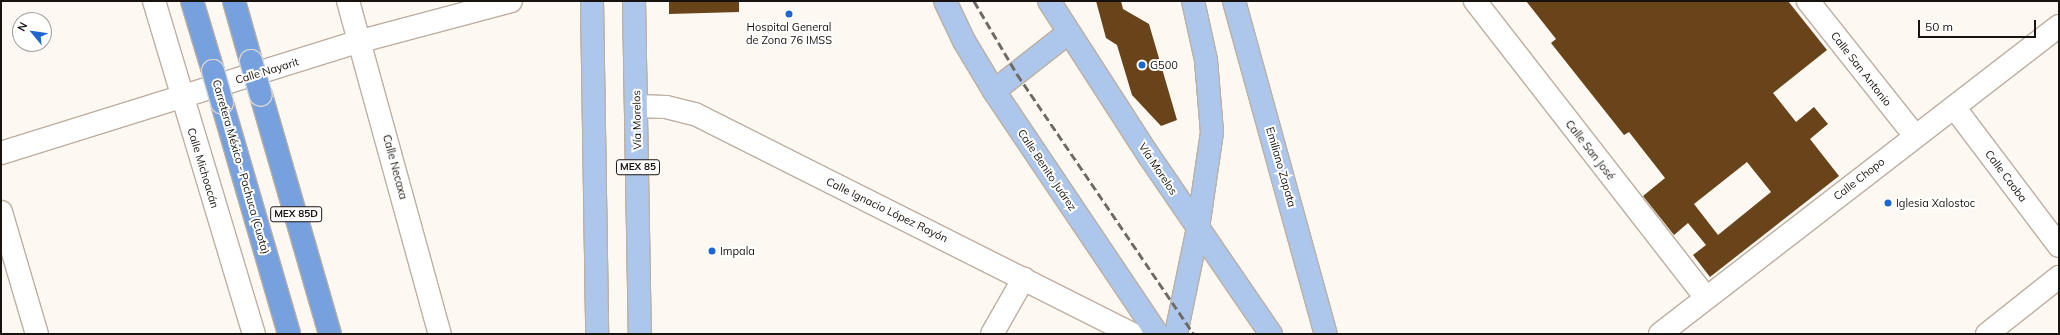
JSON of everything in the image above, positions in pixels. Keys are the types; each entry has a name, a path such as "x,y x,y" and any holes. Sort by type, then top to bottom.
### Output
{"highway":[{"name":"Carretera México - Pachuca (Cuota)","path":"192,1 289,334"},
{"name":"MEX 85D","path":"234,1 330,334"}],"main road":[{"path":"592,1 597,334"},
{"name":"Vía Morelos","path":"634,1 640,334"},
{"name":"Calle Benito Juárez","path":"945,1 964,41 994,91 1157,334"},
{"name":"Vía Morelos","path":"1048,1 1198,228 1271,334"},
{"path":"1176,334 1198,228 1212,132 1206,60 1193,1"},
{"name":"Emiliano Zapata","path":"1234,1 1326,334"},
{"path":"994,91 1068,33"}],"street":[{"name":"Calle Michoacán","path":"154,1 181,96 254,334"},
{"name":"Calle Necaxa","path":"348,1 361,41 440,334"},
{"name":"Calle Nayarit","path":"1,153 361,41 511,1"},
{"name":"Calle San José","path":"1475,1 1706,298"},
{"name":"Calle San Antonio","path":"1808,1 1915,136"},
{"name":"Calle Chopo","path":"1660,334 2059,26"},
{"name":"Calle Ignacio López Rayón","path":"636,106 666,107 695,114 1024,278 1132,334"},
{"name":"Calle Caoba","path":"1954,107 2059,246"},
{"path":"1,212 37,334"},
{"path":"1987,334 2059,277"},
{"path":"992,334 1024,278"}],"building":[{"path":"669,1 739,1 739,12 669,14"},
{"name":"G500","path":"1096,1 1121,1 1123,9 1149,24 1177,120 1161,126 1132,95 1117,45 1106,38"},
{"path":"1526,1 1788,1 1827,50 1773,93 1796,122 1814,107 1828,124 1810,139 1839,176 1710,277 1693,255 1706,245 1688,223 1674,235 1643,196 1665,178 1629,132 1624,135 1551,43 1556,39","holes":["1747,162 1771,192 1718,235 1694,204"]}],"railway":[{"path":"974,1 1017,74 1194,334"}],"place":[{"name":"Hospital General de Zona 76 IMSS","path":"789,14"},
{"name":"G500","path":"1142,65"},
{"name":"Iglesia Xalostoc","path":"1888,203"},
{"name":"Impala","path":"712,251"}]}
